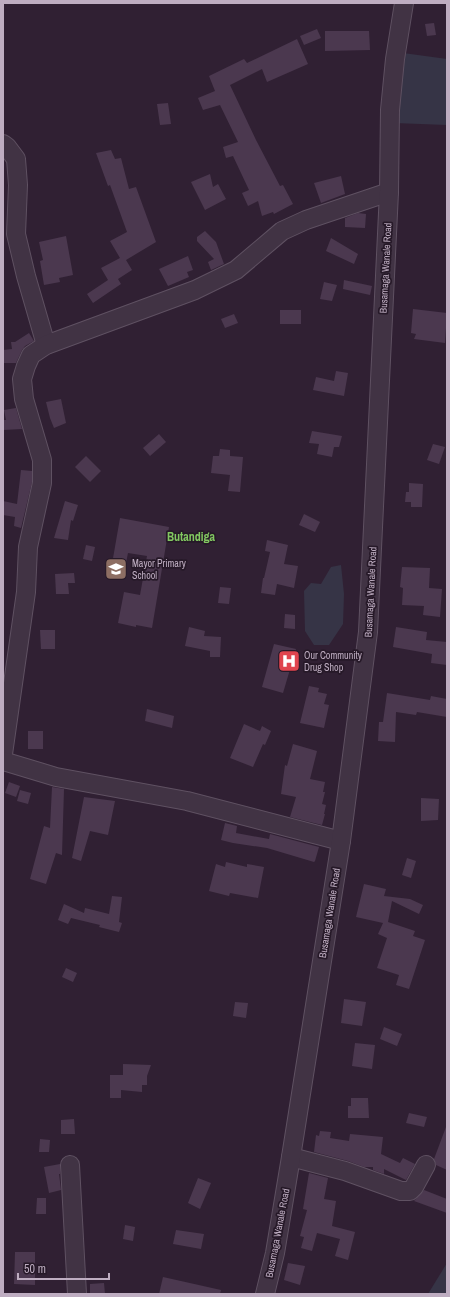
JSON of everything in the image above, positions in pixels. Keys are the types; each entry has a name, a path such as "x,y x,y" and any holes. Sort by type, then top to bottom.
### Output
{"street":[{"name":"Busamaga Wanale Road","path":"265,1294 275,1253 341,840 368,632 389,192 390,110 394,59 404,3"},
{"path":"3,144 16,159 18,185 16,234 26,276 46,345"},
{"path":"3,754 26,592 28,547 42,483 42,460 24,400 22,379 31,355 46,345 195,290 236,270 282,231 306,220 389,192"},
{"path":"3,761 56,777 187,801 341,840"},
{"path":"291,1157 346,1171 401,1191 410,1191 414,1187 426,1165"},
{"path":"70,1165 77,1294"}],"shaded area":[{"path":"403,53 447,59 447,125 394,123"},
{"path":"341,565 344,594 343,624 329,645 314,645 305,631 304,591 311,583 321,584 331,567"},
{"path":"447,1263 447,1294 428,1294"}],"building":[{"path":"434,23 436,35 427,36 425,24"},
{"path":"317,29 321,38 304,45 300,36"},
{"path":"325,31 369,31 370,50 325,51"},
{"path":"297,39 308,64 267,82 262,69 230,85 280,186 283,185 293,204 274,214 273,212 262,216 258,201 248,206 242,193 249,190 233,156 226,158 223,147 238,142 220,105 203,110 198,98 215,91 209,76 244,59 247,63"},
{"path":"168,103 171,124 160,125 157,104"},
{"path":"111,150 115,159 121,158 129,189 136,187 156,242 126,260 132,270 118,279 121,284 93,303 87,294 108,280 101,268 120,258 110,241 127,232 110,185 108,186 96,153"},
{"path":"210,174 213,187 218,184 226,199 205,210 191,182"},
{"path":"341,176 345,194 321,203 314,183"},
{"path":"358,213 366,214 365,228 345,227 345,218"},
{"path":"205,231 216,242 224,264 211,270 208,262 214,259 197,241 197,237"},
{"path":"66,236 73,275 59,278 60,282 44,285 40,261 43,260 39,242"},
{"path":"331,238 358,254 354,264 326,251"},
{"path":"188,256 193,270 187,272 189,277 168,286 159,269"},
{"path":"344,280 372,286 370,295 343,289"},
{"path":"324,282 337,285 332,301 320,299"},
{"path":"413,309 447,313 445,343 414,339 416,334 411,333"},
{"path":"280,310 301,310 301,324 280,324"},
{"path":"234,314 238,323 225,328 221,319"},
{"path":"29,333 34,341 25,346 16,363 3,363 3,350 12,349 11,342 15,342"},
{"path":"336,371 348,373 344,396 313,390 316,377 334,381"},
{"path":"61,399 66,423 54,428 46,402"},
{"path":"16,408 22,429 3,430 3,420 6,420 4,410"},
{"path":"312,431 342,436 339,447 334,447 332,457 317,454 319,444 309,443"},
{"path":"159,434 166,442 150,456 143,448"},
{"path":"433,444 445,447 439,464 427,460"},
{"path":"220,449 230,450 230,456 243,457 240,492 228,491 230,475 211,473 213,456 219,456"},
{"path":"86,456 101,471 90,482 75,467"},
{"path":"21,470 32,471 32,482 21,528 14,526 15,517 3,515 3,501 17,504"},
{"path":"409,483 423,484 422,507 411,507 411,502 405,502 406,492 409,492"},
{"path":"65,501 78,505 73,521 71,520 68,540 54,538"},
{"path":"304,514 320,522 315,532 299,525"},
{"path":"120,518 169,527 152,628 136,625 136,627 118,623 124,592 140,595 147,556 128,553 125,568 112,564"},
{"path":"267,540 288,545 284,564 298,566 294,588 277,584 275,595 261,593 263,578 270,552 265,551"},
{"path":"86,545 95,547 92,561 83,559"},
{"path":"402,567 430,568 429,588 442,589 440,617 423,615 424,606 402,605 403,588 400,587"},
{"path":"74,573 75,583 68,583 69,594 56,594 55,574"},
{"path":"220,587 231,588 229,604 218,603"},
{"path":"285,614 295,615 295,629 284,628"},
{"path":"189,627 205,631 204,636 221,637 220,657 210,657 210,651 185,646"},
{"path":"396,627 427,632 426,640 447,642 447,665 431,663 432,654 393,647"},
{"path":"40,630 55,630 55,649 41,649"},
{"path":"274,644 296,649 283,693 262,687"},
{"path":"309,686 319,688 318,692 327,694 324,704 329,705 324,728 300,723"},
{"path":"387,693 430,700 431,696 447,699 447,717 417,712 416,715 396,712 395,742 378,741 379,722 383,722"},
{"path":"147,709 174,716 172,728 145,721"},
{"path":"244,724 260,731 262,726 271,731 265,745 263,744 253,767 230,758"},
{"path":"28,731 43,731 43,749 28,749"},
{"path":"293,744 317,751 310,779 325,782 323,792 325,792 322,804 326,805 322,825 290,817 296,797 281,794 285,765 287,766"},
{"path":"9,782 20,786 16,797 5,793"},
{"path":"52,787 64,789 62,855 56,853 46,884 30,879 44,826 50,828"},
{"path":"20,790 31,793 28,804 17,801"},
{"path":"84,797 115,801 108,835 90,831 81,861 72,858"},
{"path":"421,798 439,799 438,820 421,821"},
{"path":"225,823 237,826 236,833 269,839 270,834 319,847 315,861 314,862 267,848 221,840"},
{"path":"407,858 416,861 411,878 402,875"},
{"path":"226,862 247,867 247,864 264,867 258,898 230,893 229,896 209,891 216,864 225,867"},
{"path":"364,884 386,889 384,896 410,899 423,905 419,914 392,901 388,922 415,931 413,936 425,940 409,989 396,985 399,975 377,968 387,938 378,934 383,923 356,917"},
{"path":"112,896 122,897 119,922 122,923 119,932 99,927 100,925 71,918 68,924 58,920 64,904 84,913 85,908 109,914"},
{"path":"66,968 77,973 73,982 62,977"},
{"path":"344,999 366,1002 362,1026 341,1023"},
{"path":"235,1002 248,1003 246,1018 233,1016"},
{"path":"384,1027 402,1034 397,1046 380,1039"},
{"path":"355,1043 375,1045 372,1069 352,1066"},
{"path":"123,1064 151,1065 147,1076 147,1085 142,1085 142,1092 121,1090 121,1098 110,1098 110,1075 123,1075"},
{"path":"351,1098 368,1098 369,1118 348,1118 348,1106 351,1106"},
{"path":"409,1113 427,1117 424,1127 406,1123"},
{"path":"74,1119 75,1134 61,1134 61,1120"},
{"path":"446,1127 447,1170 436,1165 434,1159"},
{"path":"320,1131 331,1132 330,1138 349,1141 350,1134 383,1137 381,1154 400,1163 403,1158 415,1164 406,1180 384,1169 384,1174 373,1170 373,1167 364,1167 314,1152 316,1135 319,1136"},
{"path":"40,1139 50,1140 49,1152 39,1152"},
{"path":"60,1164 59,1174 61,1190 49,1193 44,1167"},
{"path":"309,1173 328,1178 324,1199 336,1201 332,1226 355,1232 348,1260 335,1256 340,1239 317,1233 312,1251 301,1248 304,1237 300,1236 307,1210 303,1209"},
{"path":"198,1178 211,1183 200,1209 188,1203"},
{"path":"424,1190 447,1199 447,1213 414,1201"},
{"path":"37,1198 46,1198 46,1214 36,1214"},
{"path":"125,1225 135,1227 133,1241 123,1239"},
{"path":"176,1230 204,1234 201,1249 173,1244"},
{"path":"15,1252 35,1252 35,1285 14,1284"},
{"path":"288,1263 305,1266 300,1285 284,1280"},
{"path":"163,1277 221,1290 220,1294 159,1294"},
{"path":"104,1283 105,1294 90,1294 90,1284"}],"place":[{"name":"Mayor Primary School","path":"116,569"},
{"name":"Our Community Drug Shop","path":"289,661"}],"district":[{"name":"Butandiga","path":"191,537"}]}
